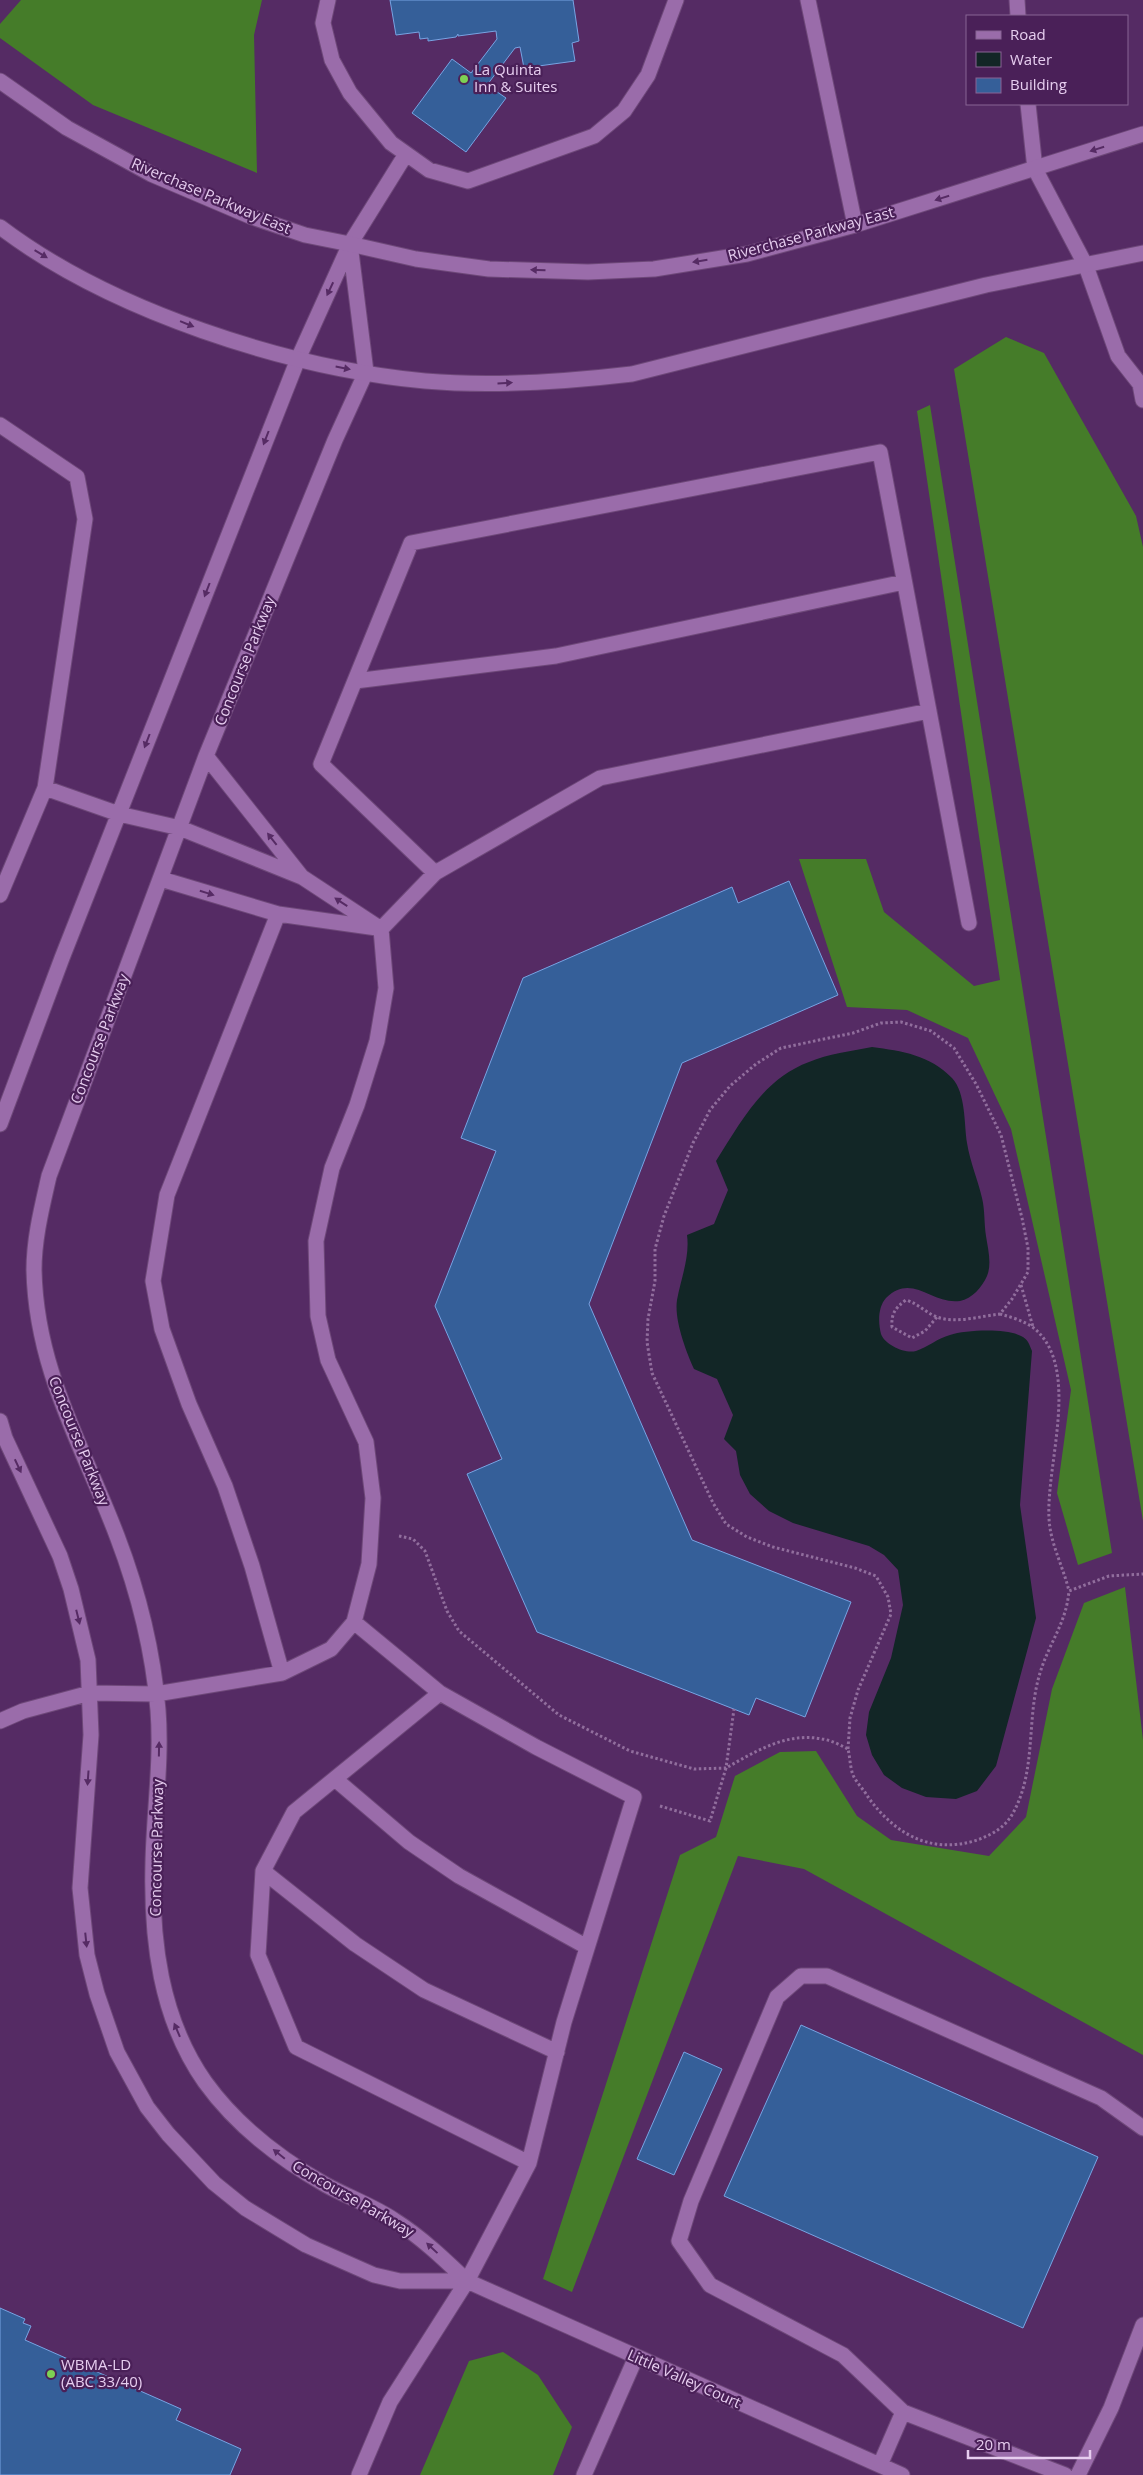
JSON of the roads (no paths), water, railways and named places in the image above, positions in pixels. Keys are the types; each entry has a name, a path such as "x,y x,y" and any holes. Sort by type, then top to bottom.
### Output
{"street":[{"path":"328,0 323,23 332,60 350,93 391,143 429,170 468,181 594,136 624,111 648,75 676,0"},
{"path":"808,0 855,225"},
{"path":"1017,0 1018,15"},
{"name":"Riverchase Parkway East","path":"0,81 67,128 152,174 252,217 305,235 416,259 489,269 588,272 654,269 747,254 855,225 1143,134"},
{"path":"1028,105 1035,169 1086,266 1118,356 1142,384 1143,400"},
{"path":"0,1124 298,358 350,244 406,154"},
{"path":"0,227 66,269 117,296 216,335 298,358 366,372 425,381 488,384 586,380 632,374 986,285 1143,253"},
{"path":"350,244 366,372"},
{"name":"Concourse Parkway","path":"366,372 335,440 206,756 49,1176 37,1227 34,1271 44,1349 62,1408 117,1536 133,1583 145,1630 156,1694 160,1747 153,1864 155,1948 169,2012 180,2038 205,2082 241,2124 290,2164 391,2217 413,2232 467,2281"},
{"path":"0,895 45,788 85,519 77,477 3,431"},
{"path":"435,873 321,764 411,543 880,452 969,922"},
{"path":"355,681 556,656 904,582"},
{"path":"0,1721 23,1711 90,1693 156,1694 282,1673 331,1649 354,1622 369,1564 373,1498 366,1442 328,1360 318,1316 316,1241 332,1168 357,1105 378,1041 386,988 382,929 435,873 600,778 928,710"},
{"path":"206,756 302,877"},
{"path":"45,788 119,814 180,828 302,877 382,929"},
{"path":"161,878 278,914 382,929"},
{"path":"278,914 167,1195 153,1281 162,1329 189,1404 225,1486 252,1566 282,1673"},
{"path":"0,1421 5,1438 60,1556 71,1589 88,1660 91,1735 80,1888 87,1956 97,1994 117,2052 147,2107 168,2134 214,2183 245,2208 306,2245 374,2275 400,2282 467,2281"},
{"path":"354,1622 440,1693 536,1747 634,1797 587,1947 557,2052 529,2163 467,2281 390,2402 359,2475"},
{"path":"440,1693 294,1812 263,1871 258,1955 296,2046 529,2163"},
{"path":"335,1779 409,1842 459,1876 587,1947"},
{"path":"263,1871 355,1944 424,1990 557,2052"},
{"path":"1065,2475 903,2412 843,2355 710,2285 679,2241 691,2201 777,1997 802,1976 827,1976 1101,2098 1143,2128"},
{"name":"Little Valley Court","path":"467,2281 880,2465 896,2474"},
{"path":"1078,2475 1111,2408 1143,2325"},
{"path":"584,2475 636,2357"},
{"path":"880,2465 903,2412"}],"water":[{"path":"872,1047 894,1050 925,1059 943,1070 957,1084 964,1109 968,1150 983,1203 989,1251 987,1276 976,1292 964,1300 950,1301 940,1299 922,1291 905,1288 895,1291 886,1298 881,1306 879,1320 883,1338 901,1350 912,1352 946,1336 957,1333 976,1331 1006,1332 1023,1337 1028,1342 1032,1351 1020,1505 1036,1618 996,1766 977,1791 956,1799 926,1797 902,1788 884,1775 872,1755 866,1735 869,1712 891,1658 903,1605 898,1570 884,1555 869,1546 793,1523 769,1511 750,1494 740,1475 736,1451 724,1439 733,1415 717,1379 694,1369 684,1345 677,1317 677,1300 686,1259 687,1235 714,1224 728,1190 716,1161 744,1117 766,1091 793,1070 824,1057"}],"place":[{"name":"La Quinta Inn & Suites","path":"464,79"},
{"name":"WBMA-LD (ABC 33/40)","path":"51,2374"}]}
